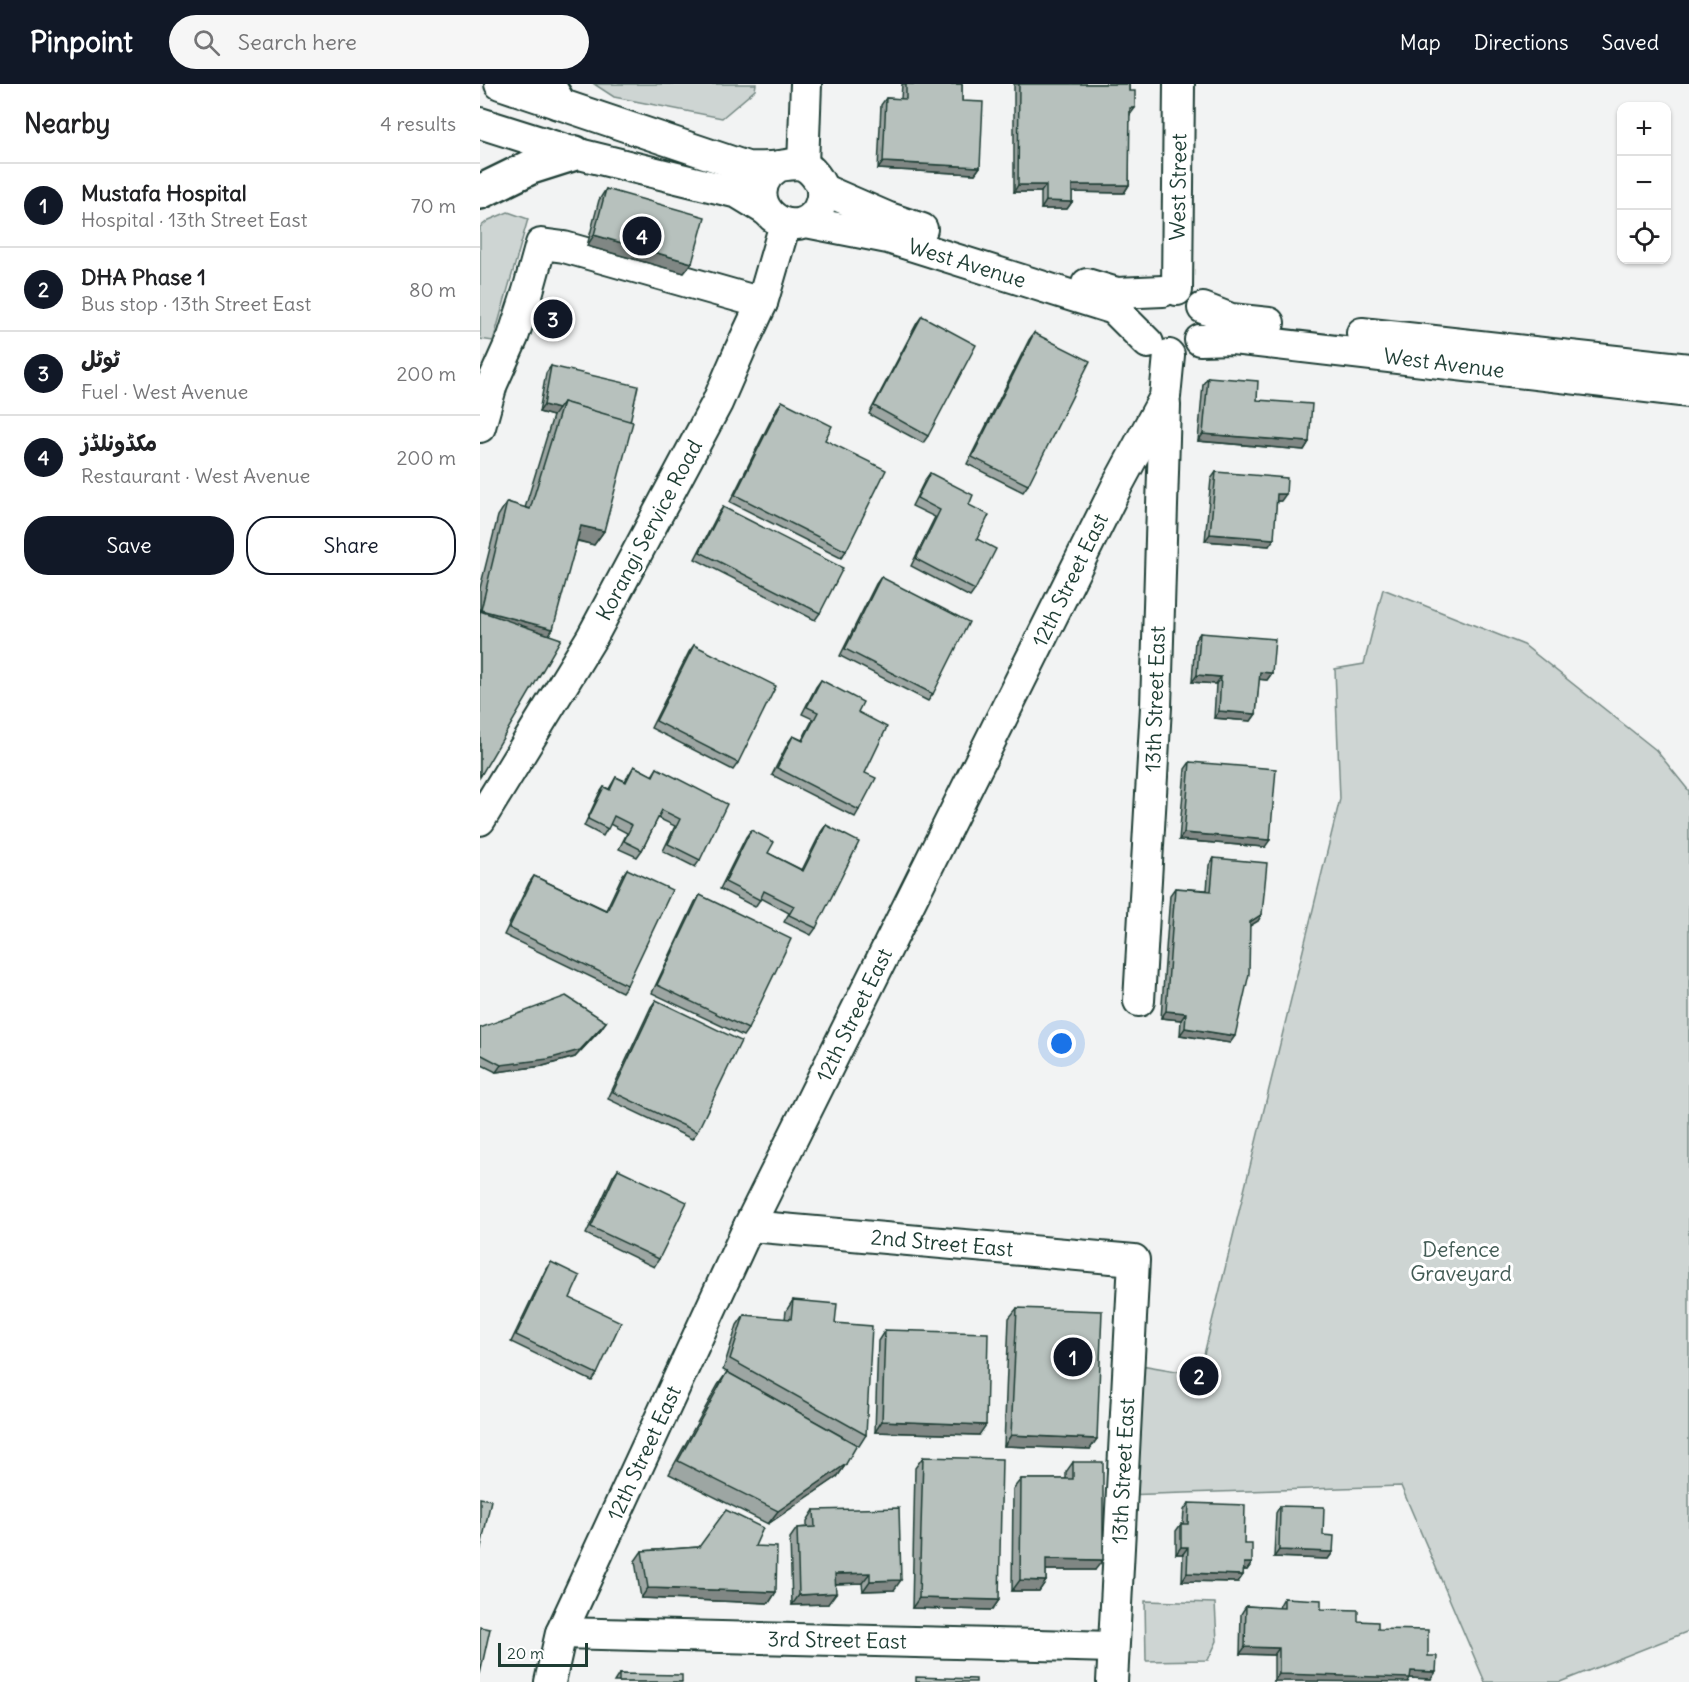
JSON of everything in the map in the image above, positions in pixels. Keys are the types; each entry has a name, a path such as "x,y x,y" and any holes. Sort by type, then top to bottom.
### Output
{"main road":[{"path":"480,192 531,167 575,153"}],"street":[{"path":"500,84 553,93 747,167 791,166 813,173 822,189 820,205 814,215 786,219 762,198 762,186 768,175 791,166"},
{"path":"791,166 806,84"},
{"name":"West Street","path":"1170,290 1179,84"},
{"name":"West Avenue","path":"480,123 575,153 738,193 786,219 888,238 1114,309 1159,349"},
{"name":"West Avenue","path":"822,189 889,218 1117,293 1170,290"},
{"name":"Korangi Service Road","path":"480,820 592,637 717,404 762,303 786,219"},
{"path":"480,428 486,382 513,337 542,244 564,247 762,303"},
{"path":"1170,290 1190,294 1203,308 1205,318 1205,329 1200,340 1194,348 1181,353 1159,349 1143,332 1141,320 1144,308 1151,298 1170,290"},
{"name":"West Avenue","path":"1203,308 1231,319 1689,369"},
{"name":"West Avenue","path":"1200,340 1233,339 1689,392"},
{"name":"12th Street East","path":"550,1682 561,1633 749,1226 1112,495 1165,397 1159,349"},
{"name":"13th Street East","path":"1139,1001 1156,707 1165,397"},
{"name":"2nd Street East","path":"749,1226 1134,1260"},
{"name":"13th Street East","path":"1112,1682 1134,1260"},
{"name":"3rd Street East","path":"561,1633 1113,1647"}],"green space":[{"path":"594,84 756,84 755,90 722,118 614,97"},
{"path":"508,212 528,219 493,341 480,339 480,227 489,220"},
{"name":"Defence Graveyard","path":"1383,589 1524,645 1656,750 1689,791 1689,1631 1560,1682 1485,1682 1401,1486 1122,1495 1135,1364 1199,1375 1340,799 1335,669 1364,664"},
{"path":"1145,1601 1215,1603 1217,1641 1208,1660 1146,1661"}],"building":[{"path":"906,84 962,84 962,101 983,102 980,167 883,162 886,98 906,99"},
{"path":"1019,84 1129,84 1129,91 1135,91 1135,108 1130,108 1129,185 1072,185 1072,202 1046,201 1046,185 1018,185"},
{"path":"606,189 705,217 692,263 594,235"},
{"path":"922,316 976,345 928,436 874,406"},
{"path":"1034,333 1090,361 1028,485 972,457"},
{"path":"551,366 638,386 630,422 563,402 558,409 544,405"},
{"path":"1208,377 1258,381 1257,400 1312,404 1309,442 1203,434"},
{"path":"782,401 832,426 825,440 886,470 846,551 735,495"},
{"path":"563,402 633,422 604,531 581,526 553,629 481,610 507,502 530,509"},
{"path":"1216,472 1287,478 1286,494 1277,494 1274,539 1210,534"},
{"path":"930,473 973,495 969,505 989,515 977,539 996,549 975,590 916,559 940,510 917,498"},
{"path":"723,507 843,568 820,613 700,552"},
{"path":"881,577 969,622 933,694 845,649"},
{"path":"480,611 561,639 480,777"},
{"path":"1200,633 1275,639 1272,673 1260,672 1256,714 1219,711 1221,677 1197,675"},
{"path":"694,645 776,686 738,763 656,721"},
{"path":"821,680 863,702 858,712 887,727 865,773 876,778 859,810 777,768 793,736 803,741 818,712 807,707"},
{"path":"1190,762 1276,769 1270,840 1184,833"},
{"path":"634,766 653,776 657,768 727,804 700,860 668,844 680,819 662,810 642,850 624,841 632,825 614,816 608,829 588,819 604,787 610,790 616,777 626,782"},
{"path":"826,825 859,842 816,928 789,915 794,906 764,891 760,900 725,882 751,830 774,842 768,853 803,871"},
{"path":"1214,858 1267,863 1262,914 1250,922 1249,974 1235,1036 1185,1028 1186,1013 1166,1011 1175,888 1211,891"},
{"path":"627,869 672,890 627,985 509,928 534,876 607,911"},
{"path":"700,895 791,939 748,1029 657,985"},
{"path":"566,996 606,1022 580,1050 548,1059 501,1065 480,1054 480,1028"},
{"path":"656,1000 741,1041 697,1132 613,1092"},
{"path":"618,1169 687,1202 659,1259 591,1227"},
{"path":"551,1262 580,1276 570,1298 621,1322 597,1374 516,1335"},
{"path":"793,1300 837,1304 835,1323 872,1326 866,1435 730,1359 744,1315 791,1319"},
{"path":"1017,1308 1102,1311 1097,1439 1011,1435"},
{"path":"885,1330 988,1333 986,1425 882,1421"},
{"path":"727,1372 857,1445 846,1464 778,1511 678,1461"},
{"path":"923,1457 1002,1459 999,1600 919,1598"},
{"path":"1073,1462 1103,1462 1103,1560 1046,1559 1046,1581 1020,1580 1021,1479 1073,1479"},
{"path":"480,1498 491,1500 480,1552"},
{"path":"1189,1503 1245,1505 1244,1544 1252,1544 1252,1563 1244,1563 1243,1575 1187,1573 1188,1547 1181,1547 1181,1524 1188,1524"},
{"path":"1280,1506 1324,1507 1323,1535 1334,1536 1333,1552 1279,1550"},
{"path":"899,1508 901,1580 870,1581 870,1573 835,1574 836,1593 799,1595 797,1528 815,1527 814,1510"},
{"path":"726,1510 763,1528 755,1546 777,1547 776,1592 648,1588 642,1551 699,1547"},
{"path":"1284,1598 1321,1600 1321,1609 1358,1610 1358,1621 1378,1622 1378,1629 1428,1630 1428,1656 1437,1656 1436,1672 1411,1671 1410,1678 1279,1674 1279,1648 1245,1647 1246,1606 1284,1608"},
{"path":"480,1627 490,1629 480,1674"},
{"path":"619,1674 682,1675 682,1682 619,1682"},
{"path":"916,1677 976,1679 976,1682 916,1682"}],"place":[{"name":"مکڈونلڈز","path":"642,236"},
{"name":"ٹوٹل","path":"553,319"},
{"name":"Mustafa Hospital","path":"1073,1357"},
{"name":"DHA Phase 1","path":"1199,1376"}]}
